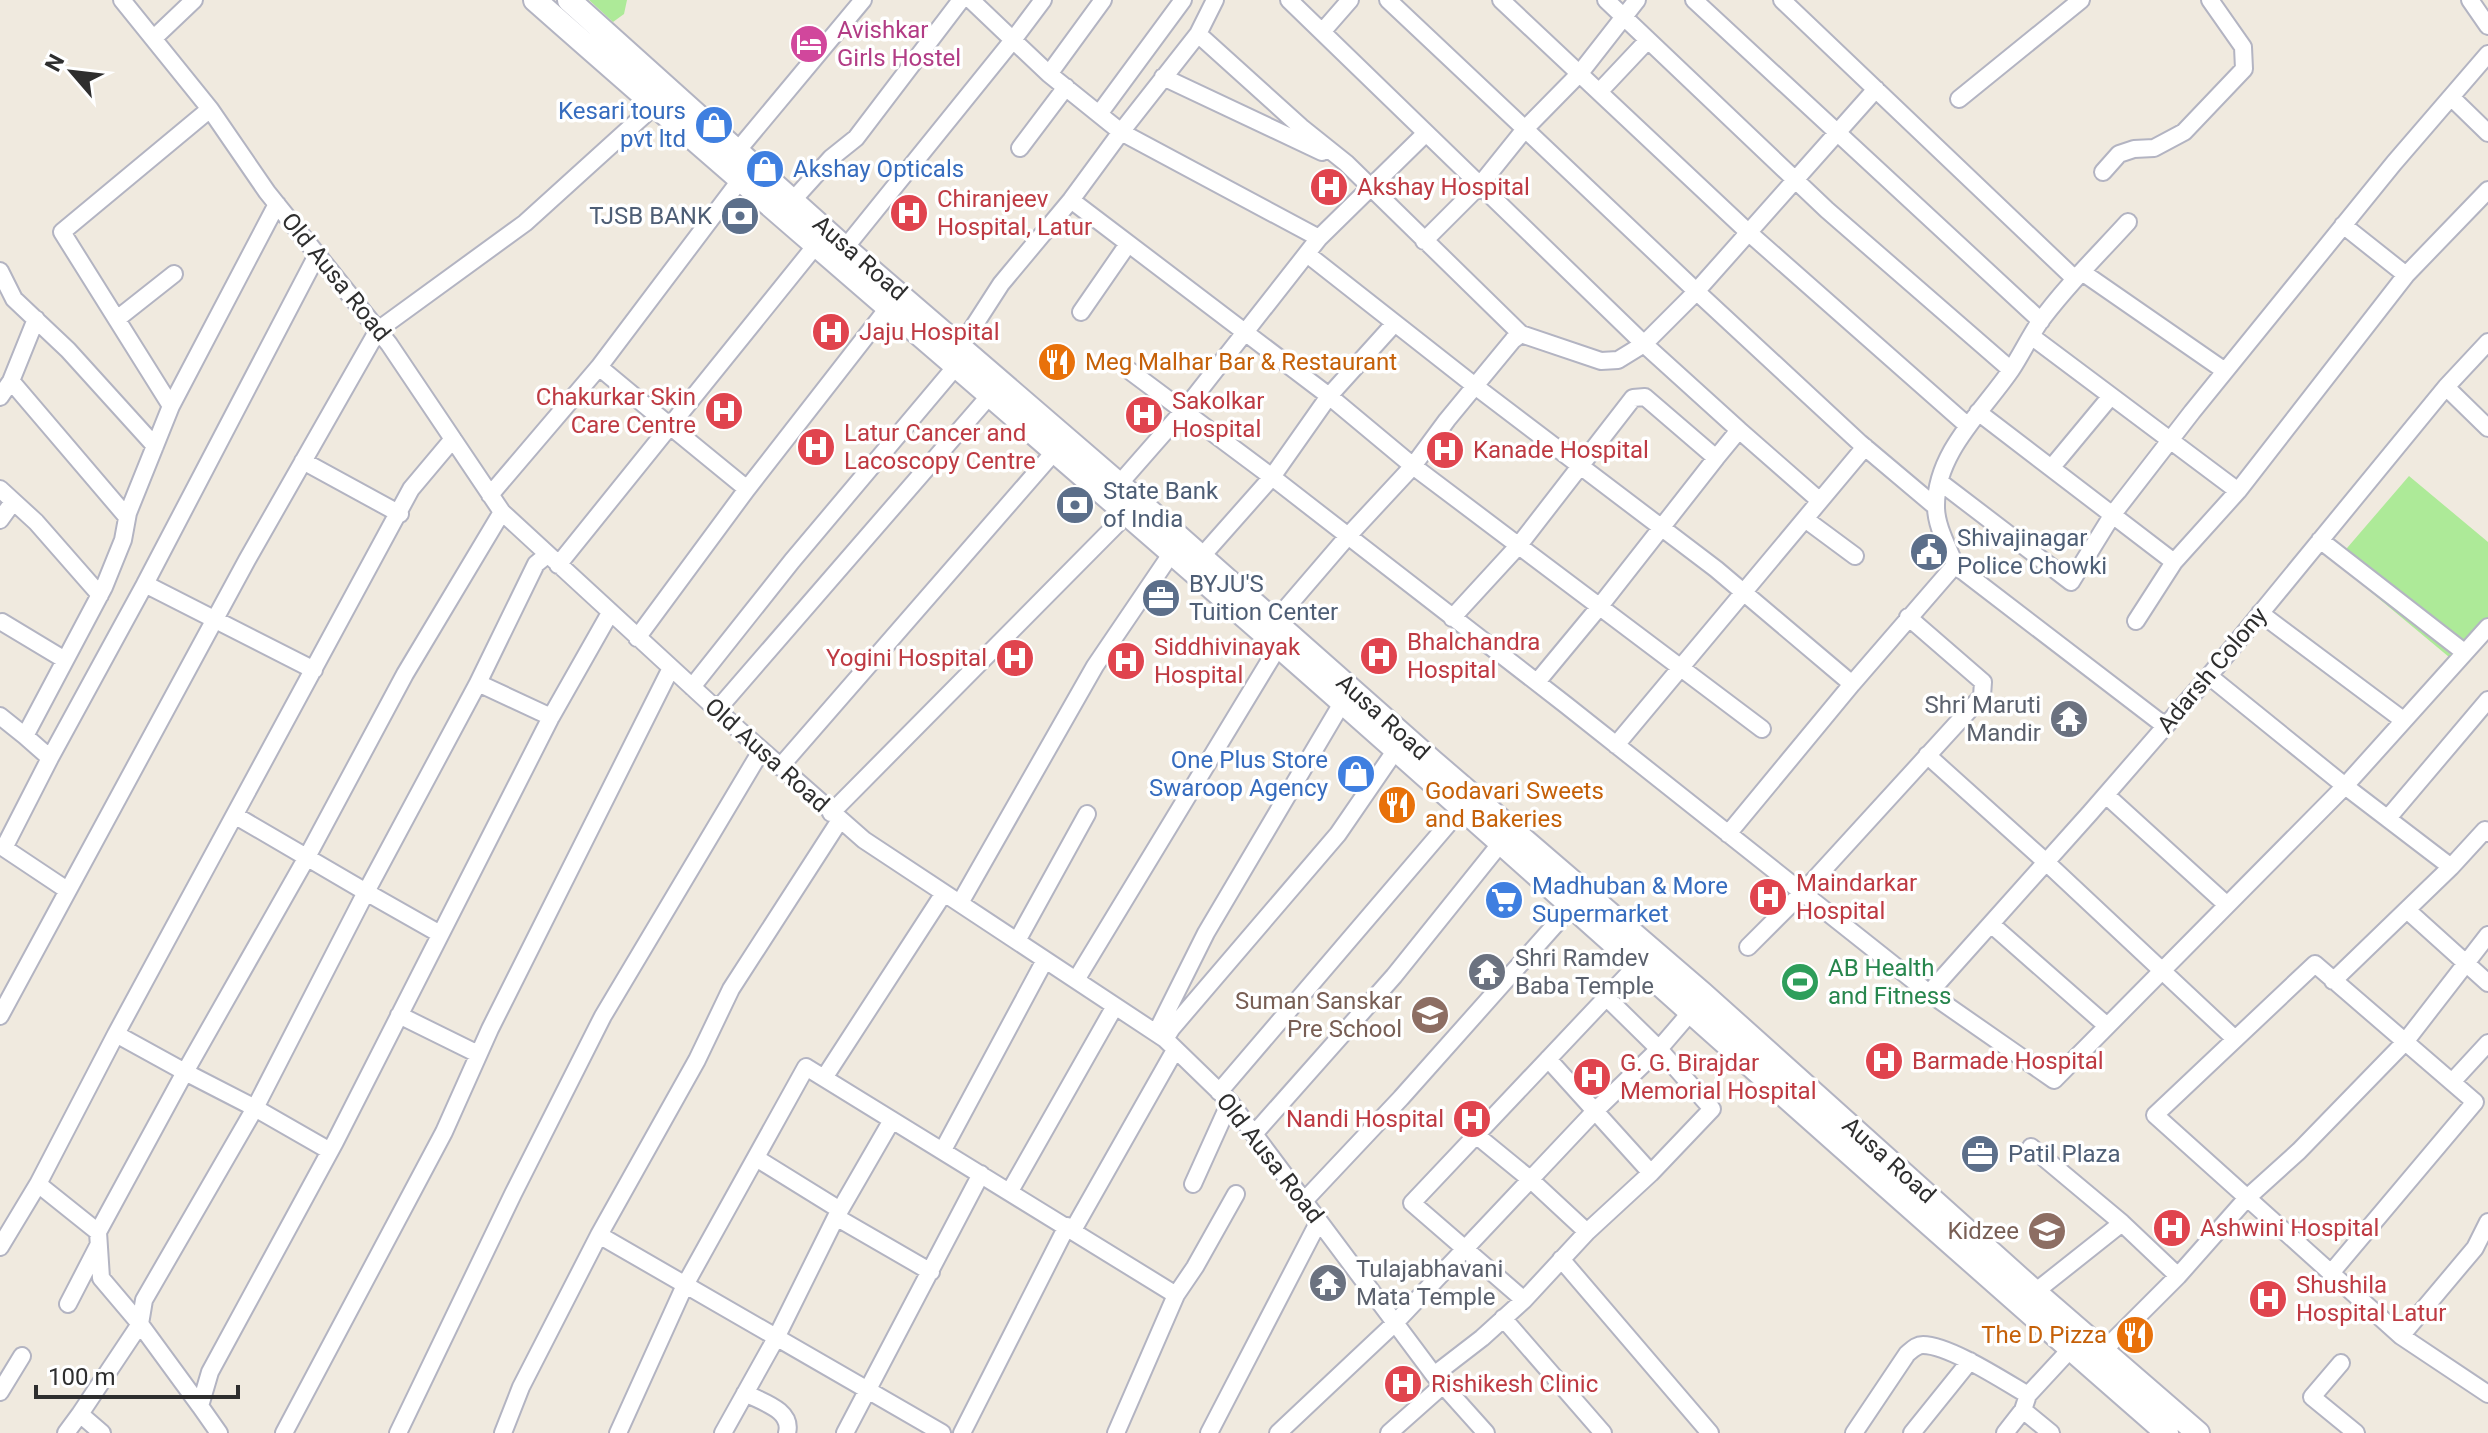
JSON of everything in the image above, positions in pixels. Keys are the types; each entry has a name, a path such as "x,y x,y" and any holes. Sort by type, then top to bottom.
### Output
{"main road":[{"path":"535,0 743,164 816,245 888,308 959,356 991,394 1055,451 1113,491 1126,515 1637,965 1698,1003 2096,1358 2167,1433"},
{"path":"569,0 663,99"},
{"name":"Ausa Road","path":"743,164 793,200 959,356 1113,491 1202,556 1698,1003 2035,1292 2078,1342"},
{"path":"2096,1358 2198,1433"}],"street":[{"name":"Old Ausa Road","path":"122,0 210,109 277,204 378,330 502,512 761,751 864,840 1166,1041 1225,1097 1438,1380 1486,1433"},
{"path":"154,38 194,0"},
{"path":"490,495 599,367 863,0"},
{"path":"793,200 831,158 856,138 961,0"},
{"path":"971,0 1049,74 1121,132 1319,238"},
{"path":"845,248 1043,0"},
{"path":"1049,74 1103,0"},
{"path":"1099,114 1183,0"},
{"path":"692,687 959,356 1001,284 1071,200 1198,34 1215,0"},
{"path":"1289,0 1644,344 1820,501"},
{"path":"1322,32 1350,0"},
{"path":"1388,0 1696,291 1865,447 1936,507"},
{"path":"1501,0 1748,232 1968,426"},
{"path":"1606,0 1795,180 2011,370"},
{"path":"1424,241 1480,185 1525,129 1580,73 1637,0"},
{"path":"1694,0 2041,321"},
{"path":"1782,0 2078,275 2225,371"},
{"path":"1959,99 2081,0"},
{"path":"2103,172 2119,154 2154,148 2184,132 2244,69 2243,47 2210,0"},
{"path":"2470,0 2488,26"},
{"path":"1198,34 1301,127 1346,163 1521,334 1601,361 1618,360 1644,344 1696,291 1876,89"},
{"path":"1599,92 1648,40"},
{"path":"1940,482 2071,582 2113,514 2225,371 2343,225 2488,54"},
{"path":"1163,77 1346,163"},
{"path":"1020,148 1066,87"},
{"path":"2451,97 2488,133"},
{"path":"0,1016 214,620 378,330 525,223 663,99"},
{"path":"171,406 62,232 210,109"},
{"path":"1113,491 1184,410 1319,238 1426,133"},
{"path":"2136,621 2174,562 2238,491 2406,275 2488,190"},
{"path":"1071,200 1329,396 1413,466 1762,729"},
{"path":"25,736 100,595 171,406 277,204"},
{"path":"2128,222 2078,275 2041,321 2011,370 1968,426 1946,460 1936,507 1939,524 1955,565 2165,726"},
{"path":"2343,225 2406,275"},
{"path":"1081,312 1128,244"},
{"path":"66,1433 140,1324 144,1300 255,1108 478,683 536,564 553,560 670,426 816,245"},
{"path":"1307,254 1744,592 1852,684"},
{"path":"67,890 2,847 145,584 317,255"},
{"path":"0,271 14,299 68,350 155,446"},
{"path":"117,319 174,274"},
{"path":"637,638 747,489 888,308"},
{"path":"0,397 11,381 36,319"},
{"path":"1202,556 1272,477 1329,396 1394,324"},
{"path":"1275,621 1413,466 1475,386 1521,334"},
{"path":"2031,336 2238,491"},
{"name":"Adarsh Colony","path":"1929,993 2209,676 2446,387 2488,342"},
{"path":"599,367 747,489"},
{"path":"1130,371 1537,682 1929,993 2054,1080 2345,786 2488,627"},
{"path":"11,381 127,517"},
{"path":"2446,387 2488,428"},
{"path":"717,710 991,394"},
{"path":"2052,467 2111,396"},
{"path":"1452,618 1519,545 1633,398 1645,397 1716,458"},
{"path":"1978,412 2174,562"},
{"path":"1537,682 1739,430"},
{"path":"0,1247 38,1184 411,489 453,439"},
{"path":"1616,745 1865,447"},
{"path":"780,767 1055,451"},
{"path":"303,461 400,514"},
{"path":"0,489 36,522 100,595"},
{"path":"0,520 13,502"},
{"path":"68,1304 185,1072 307,857 405,674 502,512"},
{"path":"503,1433 521,1387 599,1235 697,1060 731,989 836,816 1126,515"},
{"path":"1805,519 1855,556"},
{"path":"2320,540 2464,652"},
{"path":"960,903 1095,666 1171,554"},
{"path":"1728,834 1955,565"},
{"path":"145,584 314,670"},
{"path":"200,1406 210,1372 330,1151 551,717 610,613"},
{"path":"2260,613 2403,720"},
{"path":"1748,947 1802,893 1982,696 1983,682 1908,617"},
{"path":"1,622 65,660"},
{"path":"1076,980 1278,647"},
{"path":"284,1433 444,1132 478,1054 671,668"},
{"path":"2209,676 2451,867"},
{"path":"478,683 551,717"},
{"path":"2388,818 2488,700"},
{"path":"1166,1041 1206,933 1342,703"},
{"path":"0,716 50,758"},
{"path":"398,1433 603,1016 761,751"},
{"path":"962,1433 1172,1028 1338,834 1395,751"},
{"path":"1927,755 2235,1039"},
{"path":"2106,795 2227,905"},
{"path":"1193,1184 1225,1097 1461,809"},
{"path":"1017,941 1087,814"},
{"path":"236,816 440,934"},
{"path":"2333,981 2487,830"},
{"path":"1254,1134 1394,976 1500,844"},
{"path":"824,1078 944,893"},
{"path":"1304,1201 1401,1098 1571,907"},
{"path":"2407,910 2488,983"},
{"path":"1991,924 2107,1026"},
{"path":"2096,1358 2178,1276 2247,1198 2299,1151 2405,1042 2488,935"},
{"path":"943,1150 1045,960"},
{"path":"2331,1273 2475,1102 2315,964 2155,1115 2401,1336 2488,1394"},
{"path":"1524,1300 1412,1203 1637,965"},
{"path":"1389,1433 1438,1380 1524,1300 1587,1232 1651,1173 1712,1109 1659,1049 1606,997"},
{"path":"1278,1433 1395,1323 1594,1112 1659,1049 1698,1003"},
{"path":"1010,1191 1115,1006"},
{"path":"399,1015 478,1054"},
{"path":"116,1034 330,1151"},
{"path":"2452,1082 2488,1043"},
{"path":"1548,1059 1651,1173"},
{"path":"618,1433 685,1285 806,1067 1176,1295"},
{"path":"723,1433 776,1338 838,1214 892,1120"},
{"path":"1476,1135 1587,1232"},
{"path":"2031,1147 2122,1223 2178,1276"},
{"path":"756,1158 931,1272"},
{"path":"845,1433 981,1174"},
{"path":"38,1184 99,1238 101,1278 140,1324 219,1433"},
{"path":"1116,1433 1176,1295 1236,1194"},
{"path":"1209,1433 1319,1221"},
{"path":"2401,1336 2481,1250 2488,1222"},
{"path":"2035,1292 2122,1223"},
{"path":"599,1235 942,1433"},
{"path":"1561,1259 1710,1433"},
{"path":"1503,1318 1603,1433"},
{"path":"2005,1433 2025,1403 2078,1342"},
{"path":"1854,1433 1907,1354 1923,1345 1970,1361 2025,1403 2051,1433"},
{"path":"0,1392 22,1356"},
{"path":"1912,1433 1970,1361"},
{"path":"2341,1363 2312,1397 2356,1433"},
{"path":"745,1393 781,1412 787,1419 787,1433"},
{"path":"80,1414 102,1433"}],"green space":[{"path":"589,0 627,0 624,14 613,22"},
{"path":"2409,476 2488,542 2488,620 2455,662 2335,562"}],"place":[{"name":"Avishkar Girls Hostel","path":"809,44"},
{"name":"Kesari tours pvt ltd","path":"714,125"},
{"name":"Akshay Opticals","path":"765,169"},
{"name":"Akshay Hospital","path":"1329,187"},
{"name":"Chiranjeev Hospital, Latur","path":"909,213"},
{"name":"TJSB BANK","path":"740,216"},
{"name":"Jaju Hospital","path":"831,332"},
{"name":"Meg Malhar Bar & Restaurant","path":"1057,362"},
{"name":"Chakurkar Skin Care Centre","path":"724,411"},
{"name":"Sakolkar Hospital","path":"1144,415"},
{"name":"Latur Cancer and Lacoscopy Centre","path":"816,447"},
{"name":"Kanade Hospital","path":"1445,450"},
{"name":"State Bank of India","path":"1075,505"},
{"name":"Shivajinagar Police Chowki","path":"1929,552"},
{"name":"BYJU'S Tuition Center","path":"1161,598"},
{"name":"Bhalchandra Hospital","path":"1379,656"},
{"name":"Yogini Hospital","path":"1015,658"},
{"name":"Siddhivinayak Hospital","path":"1126,661"},
{"name":"Shri Maruti Mandir","path":"2069,719"},
{"name":"One Plus Store Swaroop Agency","path":"1356,774"},
{"name":"Godavari Sweets and Bakeries","path":"1397,805"},
{"name":"Maindarkar Hospital","path":"1768,897"},
{"name":"Madhuban & More Supermarket","path":"1504,900"},
{"name":"Shri Ramdev Baba Temple","path":"1487,972"},
{"name":"AB Health and Fitness","path":"1800,982"},
{"name":"Suman Sanskar Pre School","path":"1430,1015"},
{"name":"Barmade Hospital","path":"1884,1061"},
{"name":"G. G. Birajdar Memorial Hospital","path":"1592,1077"},
{"name":"Nandi Hospital","path":"1472,1119"},
{"name":"Patil Plaza","path":"1980,1154"},
{"name":"Ashwini Hospital","path":"2172,1228"},
{"name":"Kidzee","path":"2047,1231"},
{"name":"Tulajabhavani Mata Temple","path":"1328,1283"},
{"name":"Shushila Hospital Latur","path":"2268,1299"},
{"name":"The D Pizza","path":"2135,1335"},
{"name":"Rishikesh Clinic","path":"1403,1384"}]}
